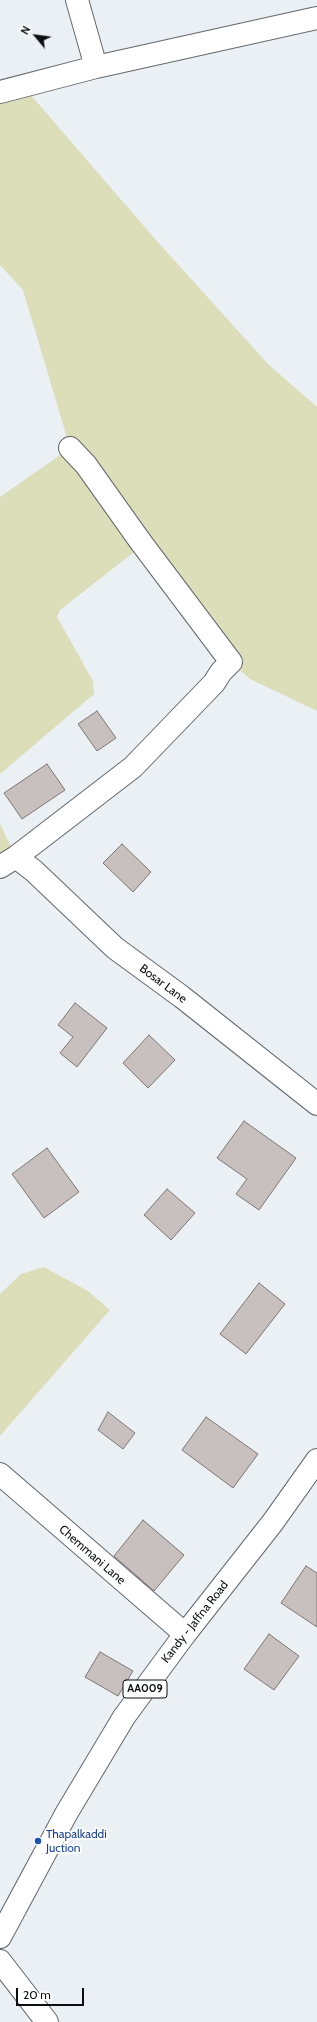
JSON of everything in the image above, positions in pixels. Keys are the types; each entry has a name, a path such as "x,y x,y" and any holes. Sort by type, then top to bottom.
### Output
{"main road":[{"path":"78,0 96,67"},
{"path":"0,92 96,67 317,18"},
{"path":"8,862 133,766 214,683 221,672 231,662 143,545 86,465 70,448"},
{"name":"Bosar Lane","path":"8,862 34,871 115,948 182,997 317,1104"},
{"name":"Kandy - Jaffna Road","path":"0,1937 66,1814 124,1717 185,1634 273,1522 317,1460"},
{"name":"Chemmani Lane","path":"0,1474 185,1634"},
{"path":"0,1961 47,2022"}],"green space":[{"path":"23,86 156,240 268,364 317,407 317,711 250,679 231,662 143,545 60,610 57,617 93,681 94,694 0,774 0,497 70,448 23,290 0,265 0,92"},
{"path":"0,824 16,857 0,867"},
{"path":"44,1267 88,1291 110,1310 0,1436 0,1294 21,1274"}],"building":[{"path":"97,711 116,738 97,751 78,724"},
{"path":"47,764 65,790 22,819 4,793"},
{"path":"122,844 151,872 133,892 103,863"},
{"path":"75,1003 107,1028 77,1067 60,1053 73,1037 58,1025"},
{"path":"149,1035 175,1060 148,1088 123,1063"},
{"path":"244,1121 296,1158 259,1210 236,1194 247,1179 217,1158"},
{"path":"47,1148 79,1192 44,1218 12,1174"},
{"path":"167,1189 195,1213 171,1240 144,1215"},
{"path":"259,1283 285,1304 246,1354 220,1334"},
{"path":"108,1412 135,1433 123,1449 98,1430"},
{"path":"206,1417 258,1454 233,1488 182,1450"},
{"path":"143,1520 184,1555 154,1591 114,1556"},
{"path":"306,1566 317,1573 317,1627 281,1603"},
{"path":"269,1634 299,1656 274,1690 244,1669"},
{"path":"100,1652 133,1671 118,1696 85,1677"}],"place":[{"name":"Thapalkaddi Juction","path":"38,1841"}]}
